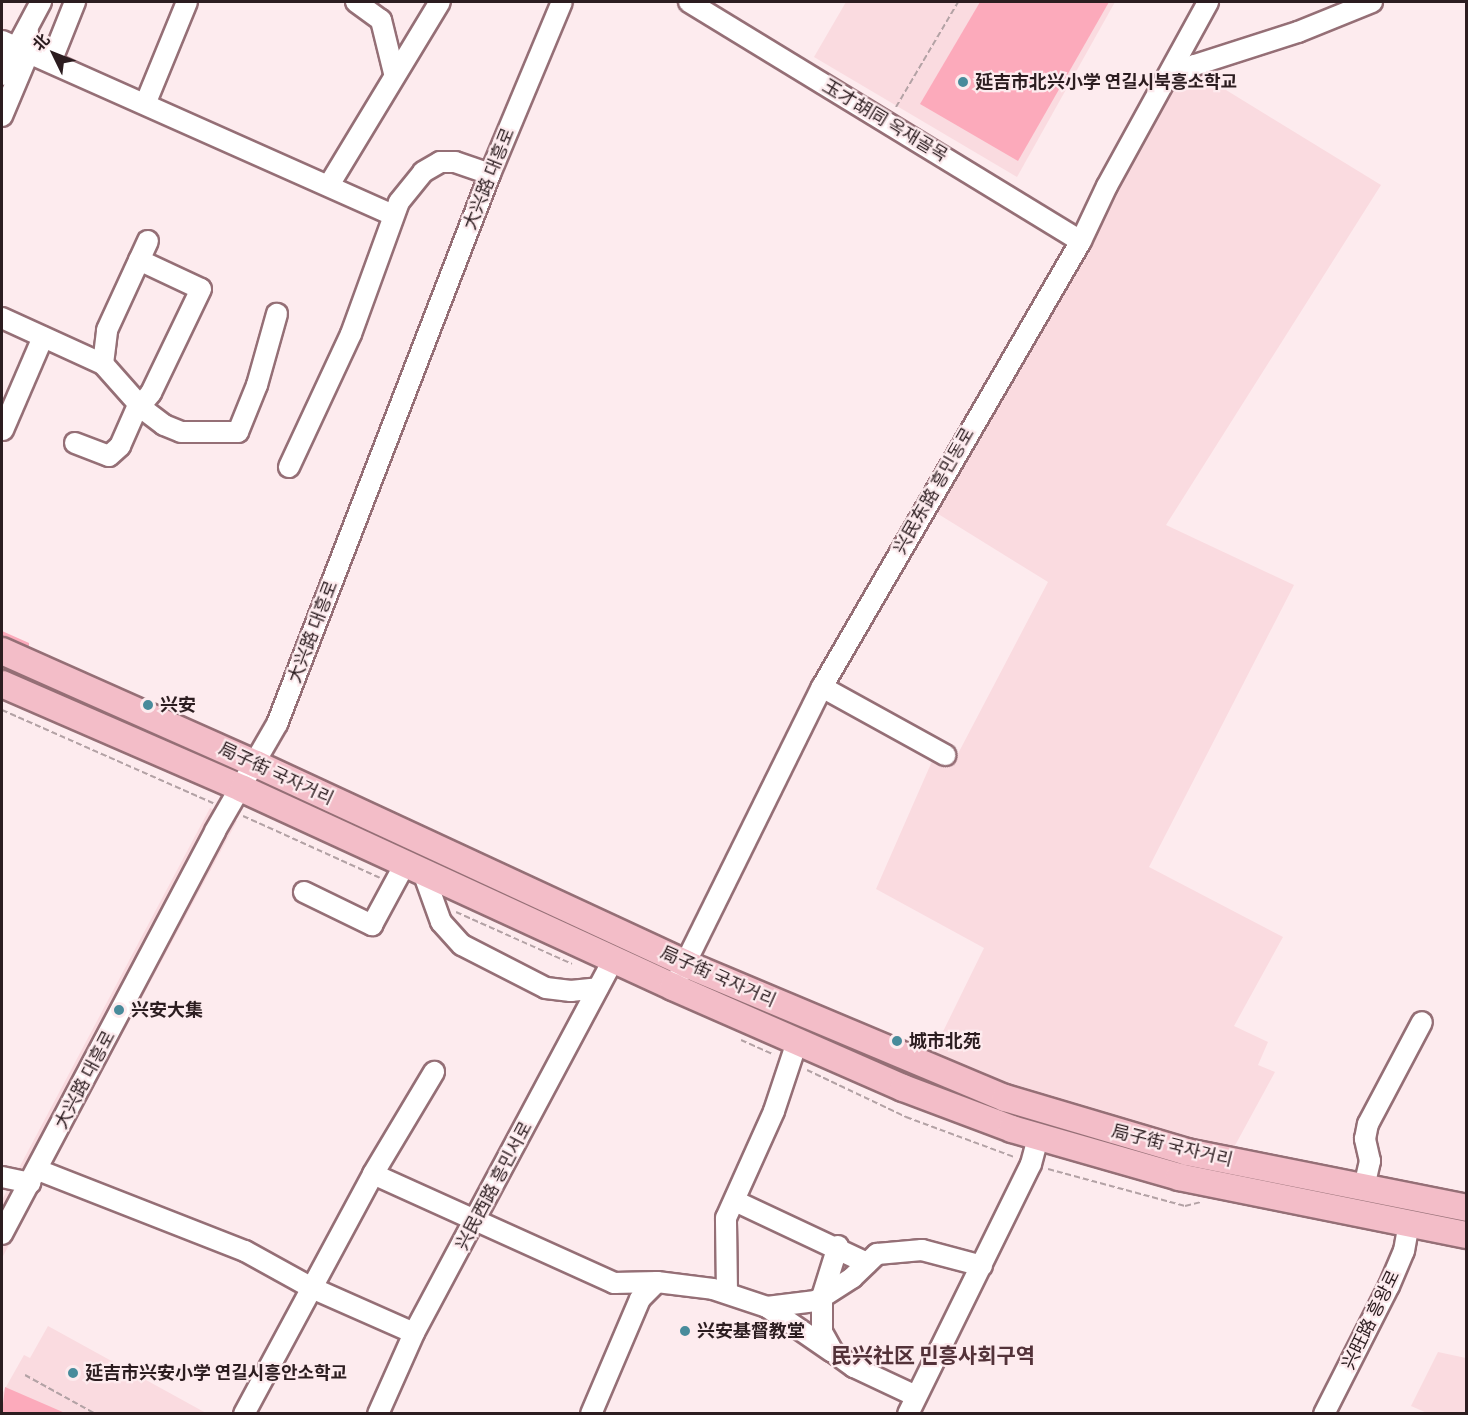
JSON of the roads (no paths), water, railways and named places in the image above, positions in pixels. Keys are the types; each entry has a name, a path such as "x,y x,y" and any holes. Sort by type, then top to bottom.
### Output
{"main road":[{"name":"局子街 국자거리","path":"2,651 256,764 686,964 1005,1098 1187,1152 1467,1208"},
{"name":"局子街 국자거리","path":"2,684 243,789 613,960 903,1088 1038,1137 1179,1177 1467,1235"}],"street":[{"path":"2,75 15,46 28,32 41,2"},
{"path":"51,62 75,2"},
{"path":"146,102 187,2"},
{"path":"356,2 381,20 394,73"},
{"path":"329,185 394,73 440,2"},
{"name":"大兴路 대흥로","path":"2,1234 215,831 243,789 277,724 490,174 562,2"},
{"name":"玉才胡同 옥재골목","path":"689,2 1081,241"},
{"name":"兴民东路 흥민동로","path":"673,987 822,687 1081,241 1208,2"},
{"path":"1167,79 1372,2"},
{"path":"15,46 146,102 392,215"},
{"path":"2,116 15,46"},
{"path":"289,467 351,334 392,215 399,202 431,166 454,162 490,174"},
{"path":"103,364 106,330 148,241"},
{"path":"75,443 109,456 120,446 140,405 151,393 201,289 139,260"},
{"path":"2,318 103,364 140,405 164,425 181,432 238,432 257,385 277,314"},
{"path":"3,430 42,337"},
{"path":"822,687 945,755"},
{"path":"304,892 372,925 414,868 441,922 462,945 546,988 571,991 598,988"},
{"name":"兴民西路 흥민서로","path":"378,1413 414,1333 613,960"},
{"path":"1364,1187 1370,1161 1365,1138 1368,1124 1422,1022"},
{"path":"727,1293 726,1218 735,1201 797,1042"},
{"path":"244,1413 373,1174 434,1071"},
{"path":"373,1174 431,1203 476,1219 614,1283 657,1282 727,1293 767,1307 912,1405 1031,1164 1038,1137"},
{"path":"2,1177 34,1176 244,1251 312,1288 414,1333"},
{"path":"735,1201 838,1246 867,1263"},
{"name":"兴旺路 흥왕로","path":"1324,1413 1389,1286 1404,1251 1409,1224"},
{"path":"833,1352 822,1332 822,1297 838,1246"},
{"path":"767,1307 816,1301 877,1254 922,1250 982,1266"},
{"path":"591,1413 640,1299 657,1282"}],"place":[{"name":"延吉市北兴小学 연길시북흥소학교","path":"963,82"},
{"name":"兴安","path":"148,705"},
{"name":"兴安大集","path":"119,1010"},
{"name":"城市北苑","path":"897,1041"},
{"name":"兴安基督教堂","path":"685,1331"},
{"name":"延吉市兴安小学 연길시흥안소학교","path":"73,1373"}],"district":[{"name":"民兴社区 민흥사회구역","path":"933,1356"}]}
